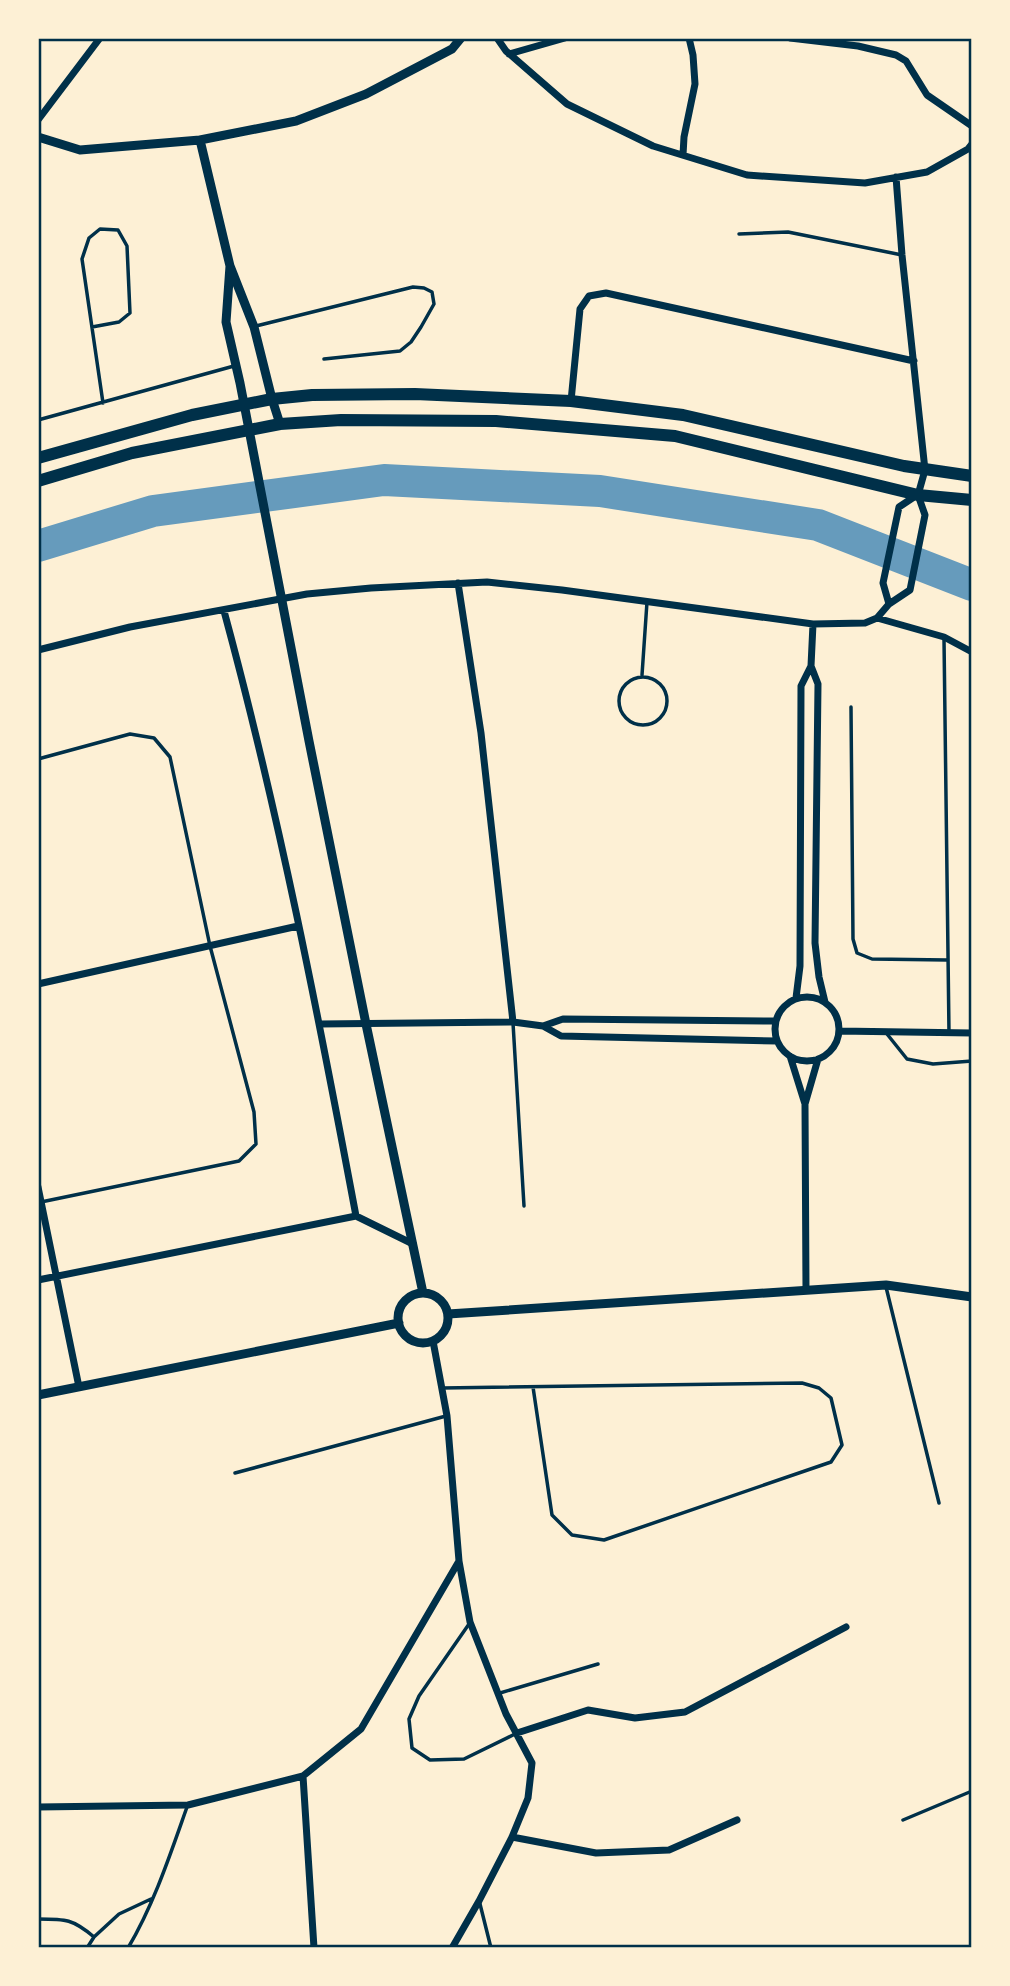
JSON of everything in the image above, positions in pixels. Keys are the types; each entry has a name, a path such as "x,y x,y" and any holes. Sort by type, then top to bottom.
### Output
{"highway":[{"path":"38,458 192,415 272,399 415,394 571,401 683,415 925,471 971,476"},
{"path":"38,481 132,453 280,424 341,420 496,421 675,436 918,495 971,500"}],"street":[{"path":"38,120 100,38"},
{"path":"38,137 80,150 200,140 296,121 366,94 452,49 461,38"},
{"path":"497,38 509,54 567,104 653,146 747,175 865,183 927,172 970,147"},
{"path":"509,54 565,38"},
{"path":"683,155 695,84 689,38"},
{"path":"790,38 825,40 896,55 906,61 927,95 971,127"},
{"path":"200,140 230,266 254,327 280,424"},
{"path":"38,650 130,627 307,594 458,583 487,582 647,600 813,624 849,625 877,618 889,604 910,590 925,515 918,495 925,471 895,177"},
{"path":"230,266 226,322 366,1024 423,1293"},
{"path":"571,401 580,309 589,296 606,293 914,361"},
{"path":"889,604 883,583 899,507 918,495"},
{"path":"458,583 481,733 513,1022"},
{"path":"224,611 249,703 299,926 356,1216"},
{"path":"877,618 944,636 971,652"},
{"path":"813,624 811,666 818,684 815,943 825,1002"},
{"path":"796,998 800,967 801,685 811,666"},
{"path":"38,984 299,926"},
{"path":"807,996 825,1002 838,1020 839,1031 832,1049 818,1059 800,1060 790,1056 777,1041 775,1032 775,1021 780,1011 796,998 807,996"},
{"path":"543,1026 563,1019 775,1021"},
{"path":"320,1024 513,1022 543,1026 561,1035 777,1041"},
{"path":"839,1031 971,1033"},
{"path":"790,1056 805,1104"},
{"path":"806,1290 805,1104 818,1059"},
{"path":"38,1188 79,1387"},
{"path":"38,1280 356,1216 413,1244"},
{"path":"448,1314 886,1284 971,1297"},
{"path":"423,1293 442,1301 448,1314 446,1330 433,1341 426,1343 412,1340 402,1330 398,1316 409,1297 423,1293"},
{"path":"38,1395 399,1323"},
{"path":"433,1341 447,1416 459,1561 470,1622 498,1693 532,1763 528,1798 512,1837 452,1948"},
{"path":"38,1807 188,1805 303,1776 361,1729 459,1561"},
{"path":"517,1733 588,1710 635,1718 685,1712 846,1627"},
{"path":"303,1776 314,1948"},
{"path":"512,1837 596,1853 668,1850 737,1820"}],"lane":[{"path":"92,327 119,322 130,313 127,246 118,230 100,229 89,238 82,259 103,403"},
{"path":"739,234 788,232 902,255"},
{"path":"254,327 413,287 432,292 433,304 421,327 411,342 400,351 324,359"},
{"path":"38,420 236,366"},
{"path":"642,676 647,600"},
{"path":"944,636 949,1033"},
{"path":"642,676 652,677 660,682 668,699 662,718 644,725 626,718 619,702 620,692 625,684 632,678 642,676"},
{"path":"851,707 853,939 857,953 872,959 948,960"},
{"path":"38,759 130,734 155,738 170,757 210,946 254,1112 256,1144 239,1161 40,1203"},
{"path":"513,1022 524,1206"},
{"path":"885,1032 907,1059 933,1064 971,1061"},
{"path":"886,1284 939,1503"},
{"path":"442,1388 802,1383 819,1388 831,1398 842,1445 831,1462 604,1540 572,1535 552,1515 533,1387"},
{"path":"235,1474 447,1416"},
{"path":"470,1622 419,1696 409,1719 412,1748 430,1760 464,1759 517,1733"},
{"path":"498,1693 598,1664"},
{"path":"903,1820 971,1791"},
{"path":"128,1948 142,1924 188,1805"},
{"path":"87,1948 94,1937 119,1914 152,1898"},
{"path":"479,1902 491,1948"},
{"path":"38,1919 61,1919 78,1924 94,1937"}],"waterway":[{"path":"38,546 153,511 384,480 600,491 818,525 972,585"}]}
